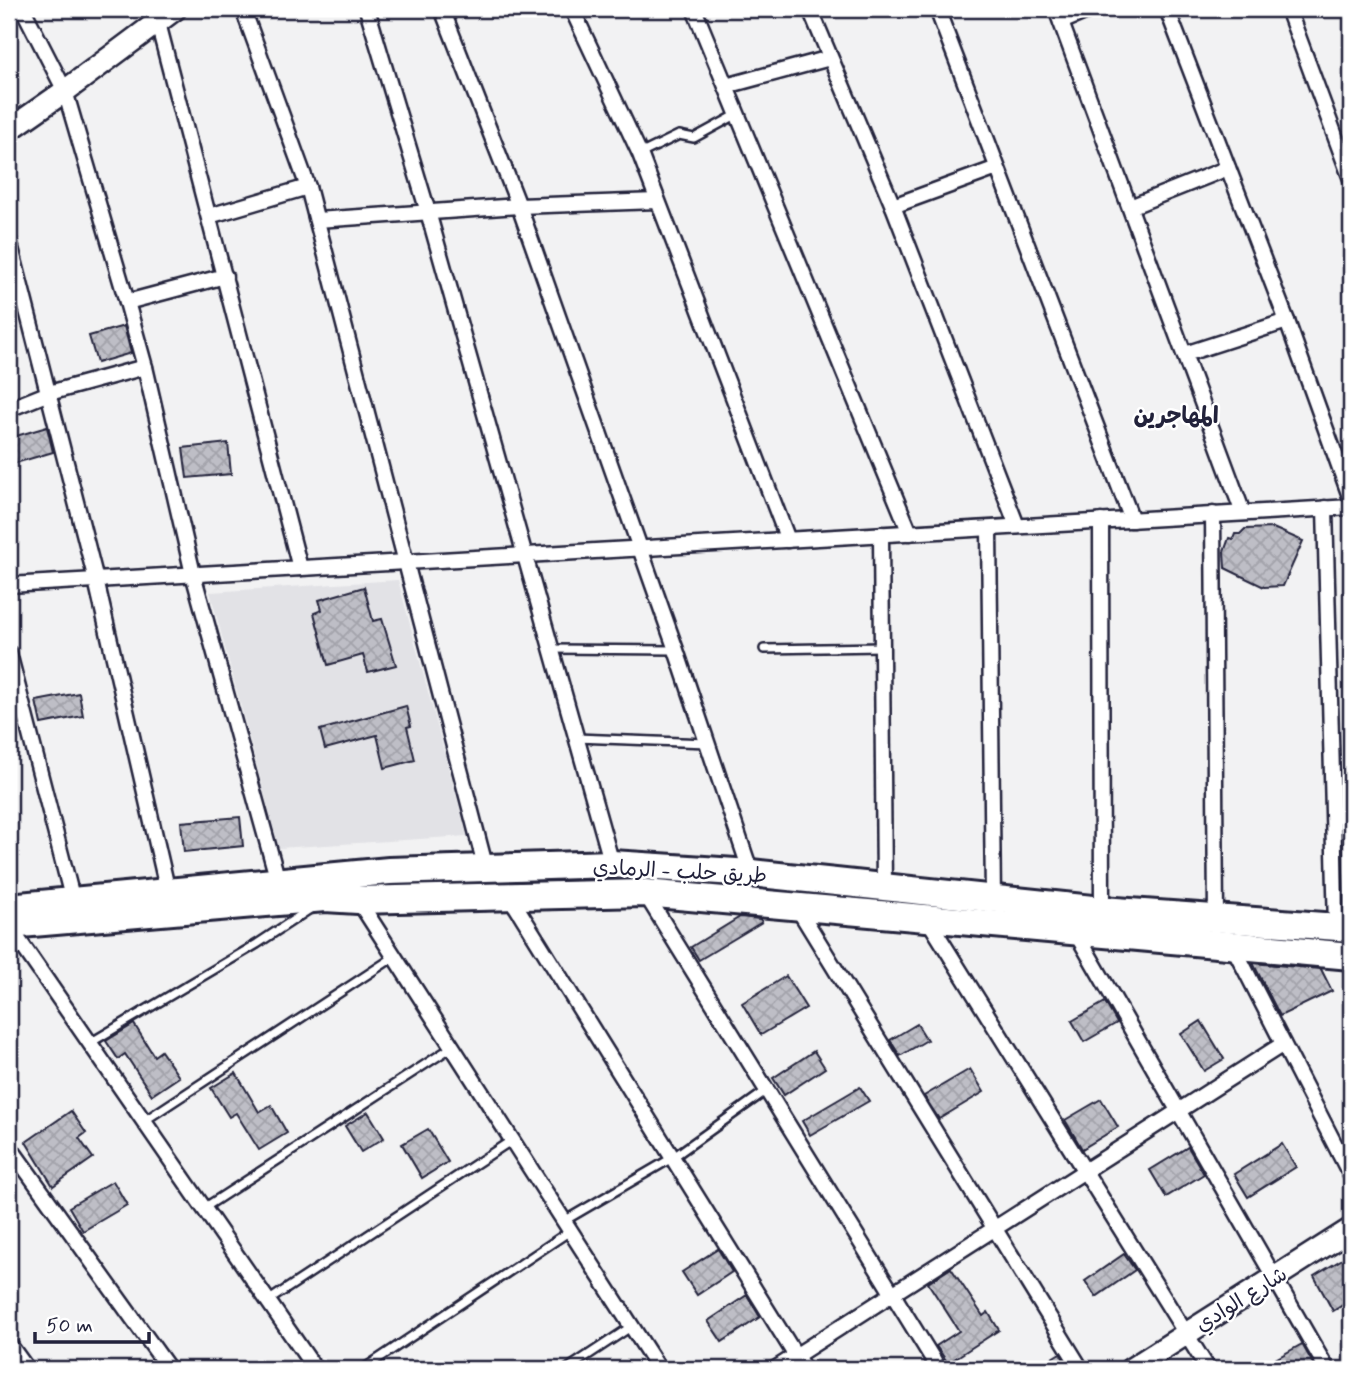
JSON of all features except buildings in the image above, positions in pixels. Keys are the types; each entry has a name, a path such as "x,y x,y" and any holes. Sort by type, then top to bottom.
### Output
{"highway":[{"name":"طريق حلب - الرمادي","path":"9,907 389,871 612,864 751,873 1102,910 1344,927"},
{"name":"طريق حلب - الرمادي","path":"9,925 325,898 358,900 645,893 1351,956"}],"street":[{"path":"23,9 65,92 127,302 145,367 193,574 278,881"},
{"path":"9,130 65,92 175,9"},
{"path":"243,9 308,187 486,869"},
{"path":"367,9 428,212 612,864"},
{"path":"442,9 519,206 676,650 751,873"},
{"path":"572,9 640,153 788,540"},
{"path":"694,9 910,533"},
{"path":"810,9 893,206 1017,526"},
{"path":"937,9 1132,520"},
{"path":"1092,9 1058,15 1242,513"},
{"path":"1167,9 1287,321 1351,499"},
{"path":"1288,9 1351,179"},
{"path":"158,23 300,568"},
{"path":"726,86 830,58"},
{"path":"1130,208 1228,167"},
{"path":"893,206 997,168"},
{"path":"209,216 308,187"},
{"path":"317,220 519,206 657,201"},
{"path":"9,240 96,580 168,892"},
{"path":"127,302 225,276"},
{"path":"1185,354 1287,321"},
{"path":"9,410 49,393 145,367"},
{"path":"9,585 1351,507"},
{"path":"1325,508 1344,927"},
{"path":"1213,514 1216,919"},
{"path":"1101,521 1102,910"},
{"path":"989,529 993,900"},
{"path":"881,534 884,888"},
{"path":"9,653 73,901"},
{"path":"645,893 939,1369"},
{"path":"509,895 804,1369"},
{"path":"358,900 659,1369"},
{"path":"796,905 1081,1369"},
{"path":"927,917 1208,1369"},
{"path":"9,925 315,1369"},
{"path":"1076,933 1328,1369"},
{"path":"1233,946 1351,1176"},
{"path":"775,1369 1283,1044"},
{"path":"9,1146 169,1369"},
{"name":"شارع الوادي","path":"1131,1369 1351,1229"},
{"path":"9,1344 27,1369"}],"lane":[{"path":"640,153 679,135 694,138 736,115"},
{"path":"764,649 882,647"},
{"path":"551,649 676,650"},
{"path":"576,738 707,744"},
{"path":"90,1044 257,944 325,898"},
{"path":"144,1121 395,957"},
{"path":"204,1208 452,1046"},
{"path":"363,1369 567,1226 672,1158 766,1090"},
{"path":"268,1301 512,1140"},
{"path":"566,1369 632,1326"}],"shaded area":[{"path":"398,580 467,836 279,848 210,592"}],"district":[{"name":"المهاجرين","path":"1176,415"}]}
